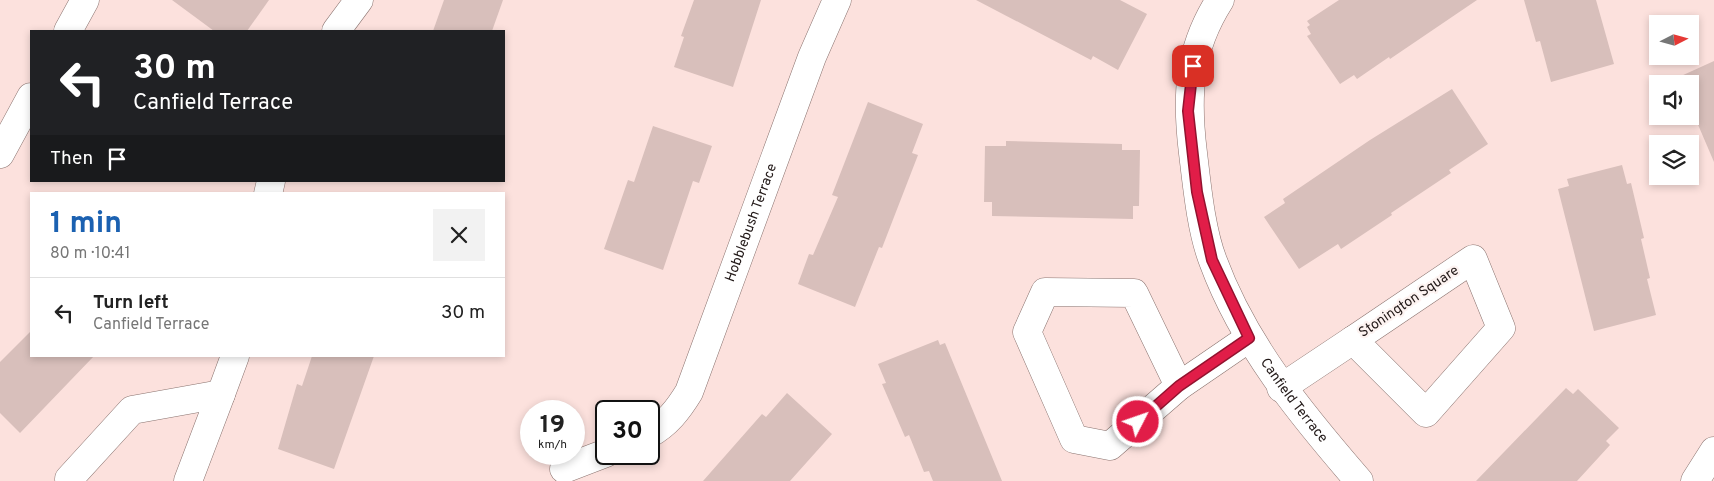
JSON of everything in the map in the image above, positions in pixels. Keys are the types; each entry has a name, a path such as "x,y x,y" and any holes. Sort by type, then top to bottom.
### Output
{"street":[{"path":"69,30 85,0"},
{"path":"337,30 359,0"},
{"name":"Hobblebush Terrace","path":"660,428 678,410 689,392 812,57 837,0"},
{"name":"Canfield Terrace","path":"1220,0 1206,22 1195,51 1188,111 1197,192 1212,260 1249,338 1281,388 1359,481"},
{"path":"0,154 30,99"},
{"name":"Stonington Square","path":"1281,388 1473,259 1501,328 1426,413 1353,340"},
{"path":"1179,386 1134,293 1045,292 1027,332 1074,440 1110,446 1179,386 1249,338"},
{"path":"188,481 236,357"},
{"path":"71,481 69,479 132,410 221,394"},
{"path":"1696,481 1714,451"},
{"path":"564,469 595,457"}],"building":[{"path":"172,0 269,0 248,30 213,30"},
{"path":"444,0 503,0 492,30 433,30"},
{"path":"694,0 761,0 733,87 674,67 684,37 681,36"},
{"path":"976,0 1120,0 1147,14 1118,70 1093,56 1091,60"},
{"path":"1339,0 1477,0 1390,59 1389,57 1357,79 1354,75 1340,84 1307,36 1311,34 1307,27 1310,25 1307,21"},
{"path":"1524,0 1596,0 1614,64 1551,82 1540,41 1536,42"},
{"path":"1714,61 1714,162 1698,125 1699,75 1683,75"},
{"path":"1452,89 1488,144 1449,170 1451,173 1341,249 1338,244 1299,269 1264,217 1285,203 1283,199 1370,140"},
{"path":"868,102 923,124 912,153 918,155 882,248 879,247 855,307 798,284 809,254 813,255 838,197 832,195"},
{"path":"653,126 712,146 699,183 693,181 663,270 604,249 628,180 634,182"},
{"path":"1006,141 1122,144 1122,150 1140,150 1139,206 1133,206 1133,219 992,216 992,202 984,202 985,146 1006,146"},
{"path":"1622,165 1627,184 1631,183 1644,238 1641,239 1650,278 1647,279 1656,315 1594,331 1558,189 1569,186 1567,179"},
{"path":"30,332 30,357 93,357 20,433 0,413 0,362"},
{"path":"938,340 940,345 945,343 1002,481 933,481 929,471 924,472 909,435 905,437 882,384 886,383 878,364"},
{"path":"312,357 374,357 334,469 278,449 297,384 302,386"},
{"path":"1566,388 1573,394 1578,389 1619,428 1606,441 1610,445 1577,481 1476,481"},
{"path":"787,393 832,434 790,481 703,481 762,414 766,417"}],"route":[{"path":"1138,422 1179,386 1249,338 1212,260 1197,192 1188,111 1193,66"}]}
